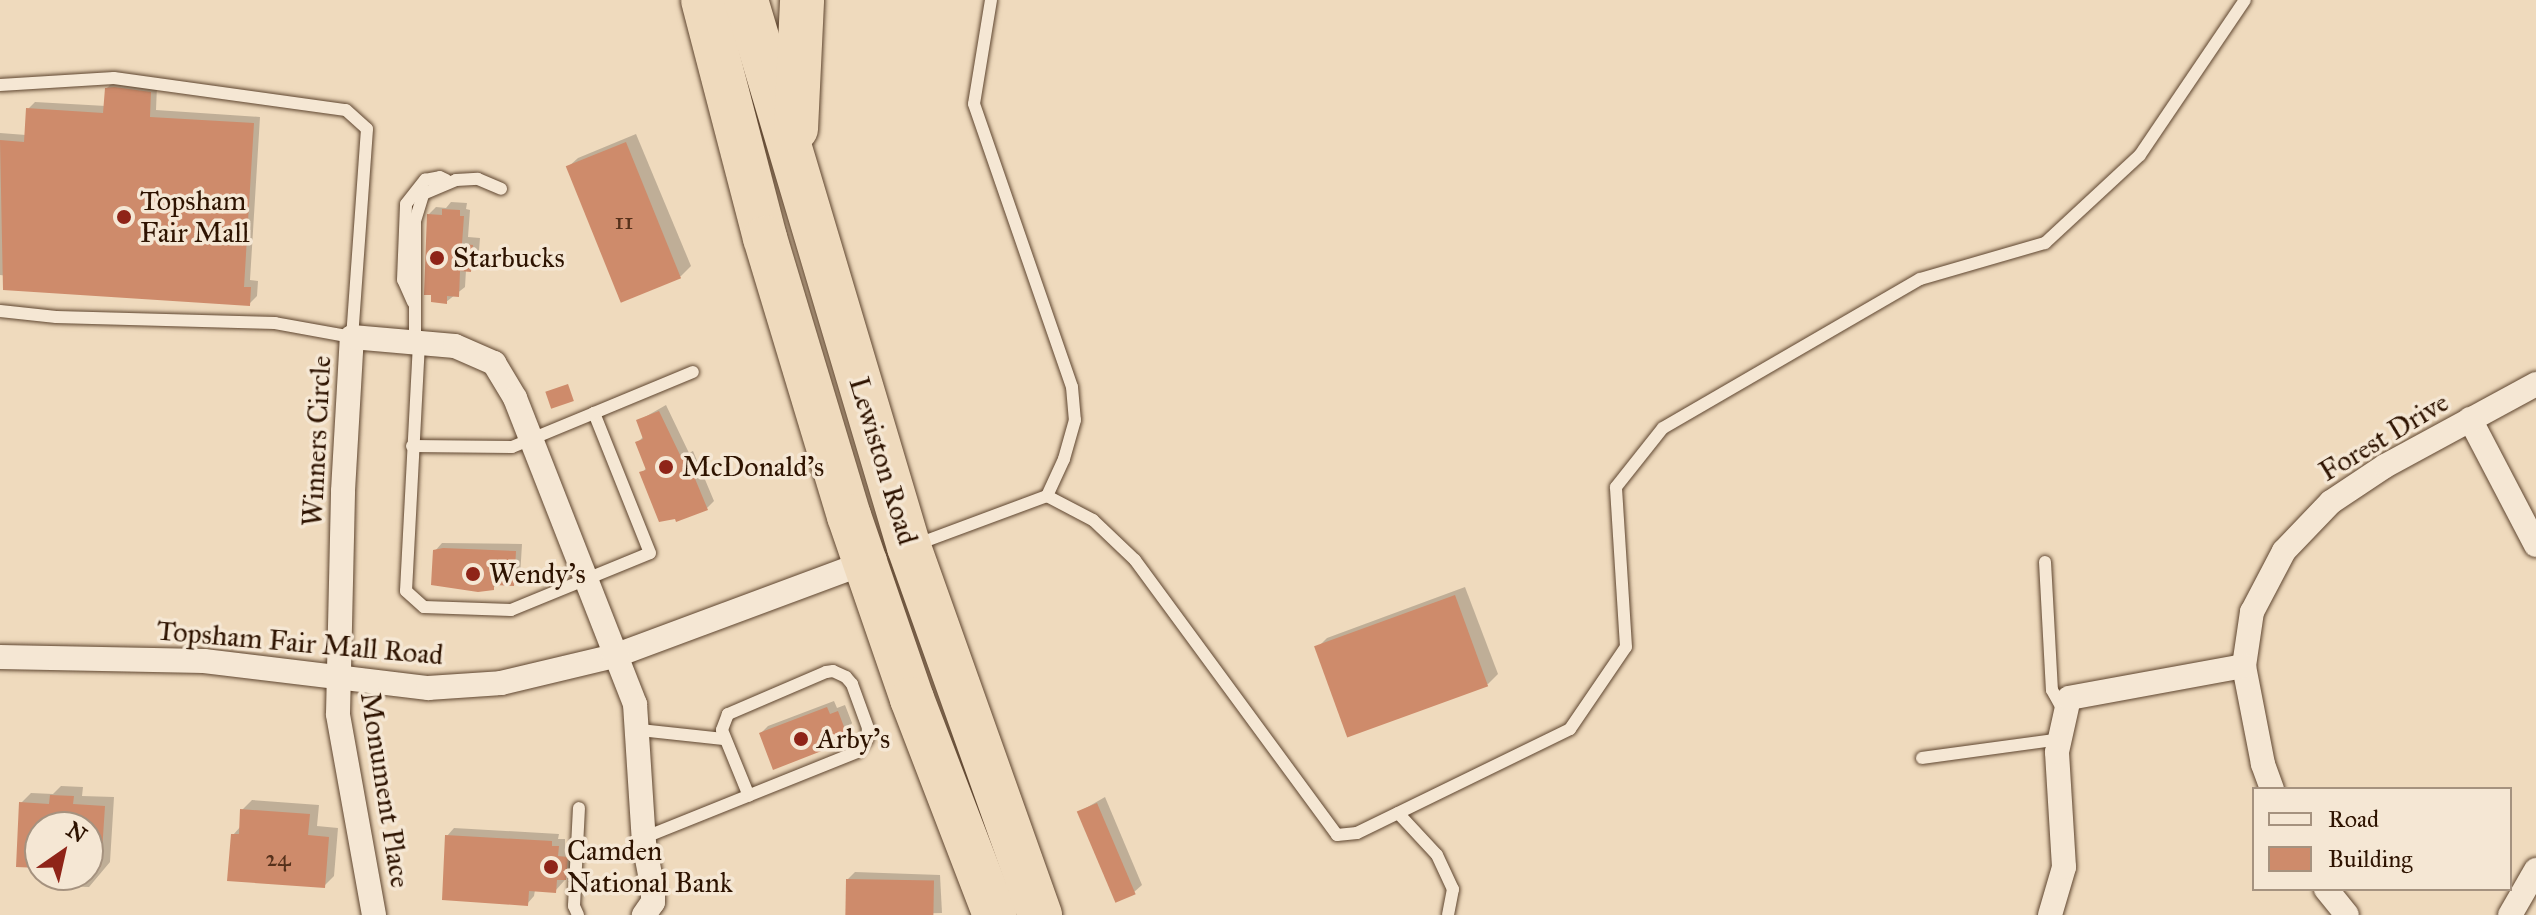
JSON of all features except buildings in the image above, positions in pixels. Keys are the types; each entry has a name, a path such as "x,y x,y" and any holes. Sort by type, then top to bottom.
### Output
{"highway":[{"path":"794,172 802,0"},
{"name":"Lewiston Road","path":"711,3 794,172 909,547 1040,915"},
{"name":"Lewiston Road","path":"711,3 765,238 866,563 912,699 995,915"}],"street":[{"name":"Winners Circle","path":"338,674 352,337 455,346 494,363 515,398 635,704 640,730 643,838 653,890 653,902 644,915"},
{"name":"Forest Drive","path":"2271,787 2263,764 2244,666 2252,612 2284,551 2331,502 2385,466 2536,384"},
{"path":"2470,419 2536,545"},
{"name":"Topsham Fair Mall Road","path":"0,657 204,661 338,674 428,688 501,683 614,656 909,547"},
{"path":"2050,915 2064,867 2057,752 2069,698 2244,666"},
{"name":"Monument Place","path":"338,674 338,714 374,915"},
{"path":"2510,915 2536,870"},
{"path":"2328,891 2347,915"}],"lane":[{"path":"909,547 1047,496 1064,459 1075,420 1072,387 974,104 991,0"},
{"path":"1047,496 1093,520 1135,560 1337,835 1357,833 1570,729 1626,647 1616,487 1663,428 1920,279 2045,243 2140,155 2245,0"},
{"path":"0,85 114,78 346,110 367,129 352,337 275,323 56,317 0,311"},
{"path":"501,189 478,179 449,182 429,189 416,210 414,304 417,343 406,591 424,607 511,610 650,553 594,413"},
{"path":"412,446 512,447 693,372"},
{"path":"1922,758 2062,727 2052,690 2045,562"},
{"path":"643,838 749,796 863,747 868,728 852,684 839,673 826,672 728,714 723,721 724,739 749,796"},
{"path":"640,730 724,739"},
{"path":"578,915 574,906 579,808"},
{"path":"1398,813 1437,855 1453,889 1448,915"}],"place":[{"name":"Topsham Fair Mall","path":"124,217"},
{"name":"Starbucks","path":"437,258"},
{"name":"McDonald's","path":"666,467"},
{"name":"Wendy's","path":"473,574"},
{"name":"Arby's","path":"801,739"},
{"name":"Camden National Bank","path":"551,867"}]}
